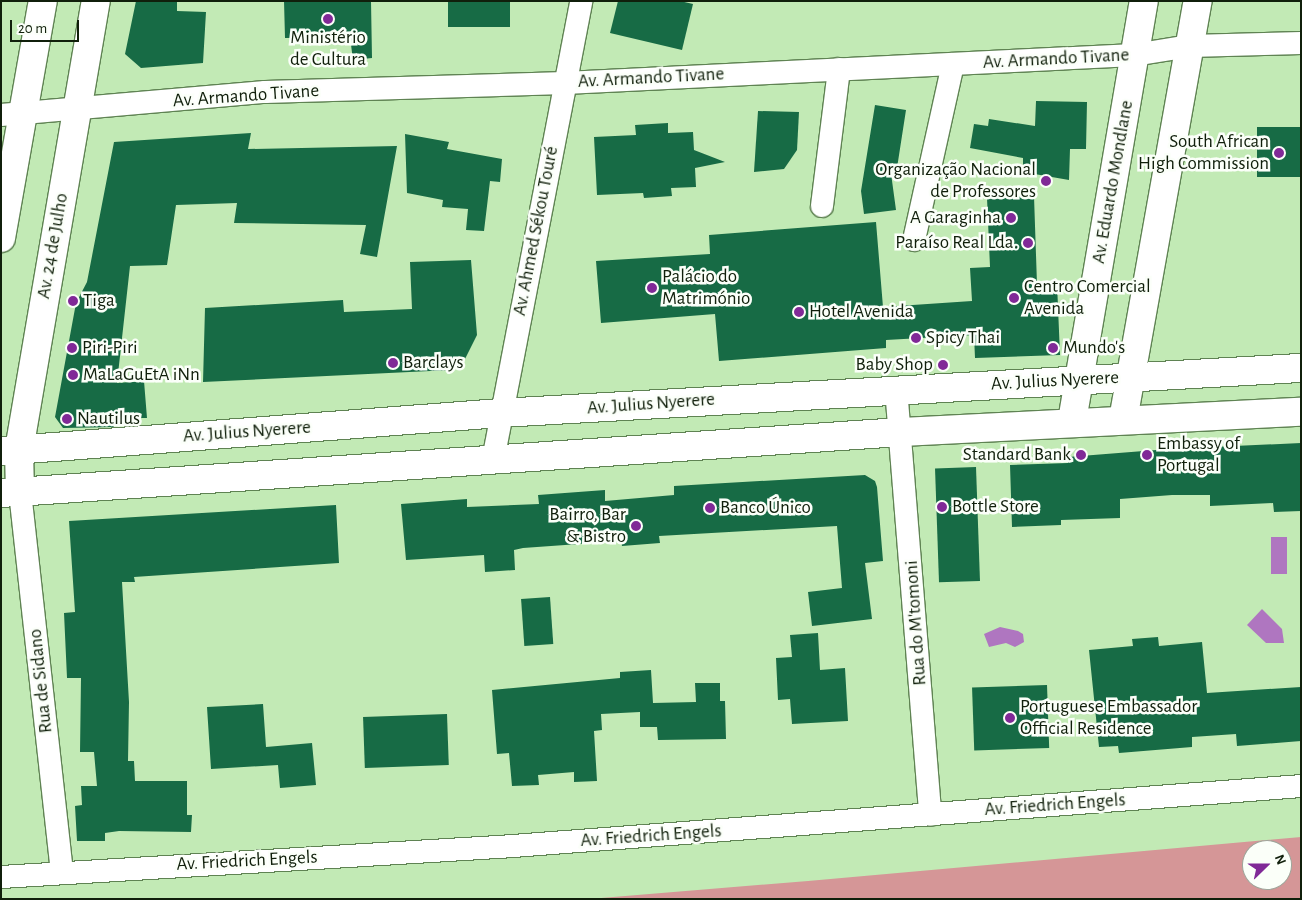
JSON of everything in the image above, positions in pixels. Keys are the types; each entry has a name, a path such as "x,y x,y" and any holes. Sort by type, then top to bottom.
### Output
{"main road":[{"path":"1,238 12,115 43,1"},
{"name":"Av. 24 de Julho","path":"11,492 10,450 96,1"},
{"name":"Av. Eduardo Mondlane","path":"1072,421 1144,1"},
{"path":"1123,420 1128,377 1198,1"},
{"name":"Av. Julius Nyerere","path":"10,450 500,413 896,388 1301,368"},
{"path":"11,492 1072,421 1301,412"}],"street":[{"name":"Av. Ahmed Sékou Touré","path":"493,460 500,413 581,1"},
{"name":"Av. Armando Tivane","path":"12,115 265,92 565,82 953,64 1134,55 1190,46 1301,43"},
{"path":"914,240 953,64"},
{"path":"822,206 839,69"},
{"name":"Rua do M'tomoni","path":"896,388 930,815"},
{"name":"Rua de Sidano","path":"11,492 62,871"},
{"name":"Av. Friedrich Engels","path":"1,877 62,871 513,846 1301,786"}],"shaded area":[{"path":"1271,537 1287,537 1287,574 1271,574"},
{"path":"1262,609 1282,629 1284,643 1266,643 1247,625"},
{"path":"1000,627 1023,634 1024,642 1015,647 1006,643 989,647 984,634"},
{"path":"1301,837 1301,899 589,899 1242,842 1242,890 1292,890 1292,840 1267,840"}],"building":[{"path":"136,1 177,1 177,11 206,12 203,63 141,68 125,54"},
{"name":"Ministério de Cultura","path":"284,1 371,1 372,58 353,60 350,37 285,38"},
{"path":"448,1 510,1 510,27 448,27"},
{"path":"618,1 680,1 693,4 682,50 610,33"},
{"path":"1036,101 1087,102 1086,149 1070,149 1069,180 1023,172 1023,158 970,148 974,124 988,126 989,119 1035,126"},
{"path":"875,105 906,110 897,168 890,166 896,210 864,214 861,191"},
{"path":"758,111 799,112 797,150 784,169 754,172"},
{"path":"668,123 668,133 693,132 694,150 725,162 695,168 696,187 671,188 672,196 644,198 643,193 597,195 594,137 636,135 635,125"},
{"name":"South African High Commission","path":"1257,127 1301,127 1301,177 1257,177"},
{"path":"251,133 248,149 397,146 377,257 360,254 366,225 234,223 237,203 176,205 167,265 130,266 117,383 144,381 147,418 114,418 114,427 63,428 55,417 76,303 87,282 114,142"},
{"path":"405,134 449,142 447,149 502,159 500,182 490,181 484,231 466,230 468,209 442,207 443,200 407,193"},
{"path":"1034,196 1037,284 1057,283 1060,355 975,358 974,335 886,340 886,348 719,361 715,314 601,323 596,261 710,254 709,235 876,222 883,307 972,301 970,268 990,267 987,198"},
{"path":"471,260 477,335 465,359 451,370 203,382 205,308 343,300 344,312 412,309 410,262"},
{"path":"1301,443 1301,511 1274,512 1273,503 1210,506 1210,495 1172,495 1120,499 1120,518 1061,520 1061,525 1012,527 1010,465 1068,463 1068,457 1169,449"},
{"path":"976,467 980,581 939,582 935,468"},
{"path":"865,475 875,481 877,487 883,561 865,563 872,619 812,626 808,592 842,588 837,526 659,536 660,543 622,546 621,541 523,548 514,550 515,570 485,572 484,555 406,560 401,504 467,499 467,507 539,504 538,495 605,490 605,501 674,495 674,486"},
{"path":"336,505 339,563 134,577 135,582 122,582 129,702 128,761 134,761 135,781 187,781 187,815 192,815 191,832 119,831 105,833 105,841 77,841 75,806 82,805 81,786 97,786 94,752 80,752 81,678 67,678 64,613 75,612 69,521"},
{"path":"550,597 553,644 524,646 521,599"},
{"path":"818,633 820,670 845,668 848,721 792,724 790,699 778,700 776,658 792,657 790,635"},
{"path":"1158,637 1159,646 1202,642 1207,693 1301,687 1301,741 1237,746 1236,734 1192,737 1192,747 1119,753 1118,746 1099,747 1089,650 1133,646 1132,639"},
{"path":"651,670 653,703 696,702 695,683 720,683 720,701 725,701 726,739 658,740 657,727 640,727 640,712 601,714 602,730 594,731 597,781 574,782 574,772 538,775 539,785 512,786 509,753 497,754 492,690 620,678 620,672"},
{"name":"Portuguese Embassador Official Residence","path":"1047,685 1049,748 974,751 972,688"},
{"path":"263,704 266,747 312,743 316,785 280,788 278,765 211,769 207,707"},
{"path":"447,714 449,765 365,768 363,717"}],"place":[{"name":"Ministério de Cultura","path":"328,19"},
{"name":"South African High Commission","path":"1279,153"},
{"name":"Organização Nacional de Professores","path":"1046,181"},
{"name":"A Garaginha","path":"1011,218"},
{"name":"Paraíso Real Lda.","path":"1028,243"},
{"name":"Palácio do Matrimónio","path":"652,288"},
{"name":"Centro Comercial Avenida","path":"1014,298"},
{"name":"Tiga","path":"73,301"},
{"name":"Hotel Avenida","path":"799,312"},
{"name":"Spicy Thai","path":"916,338"},
{"name":"Piri-Piri","path":"72,348"},
{"name":"Mundo's","path":"1053,348"},
{"name":"Barclays","path":"393,363"},
{"name":"Baby Shop","path":"943,365"},
{"name":"MaLaGuEtA iNn","path":"73,375"},
{"name":"Nautilus","path":"67,419"},
{"name":"Standard Bank","path":"1081,455"},
{"name":"Embassy of Portugal","path":"1147,455"},
{"name":"Bottle Store","path":"942,507"},
{"name":"Banco Único","path":"710,508"},
{"name":"Bairro, Bar & Bistro","path":"636,526"},
{"name":"Portuguese Embassador Official Residence","path":"1010,718"}]}
